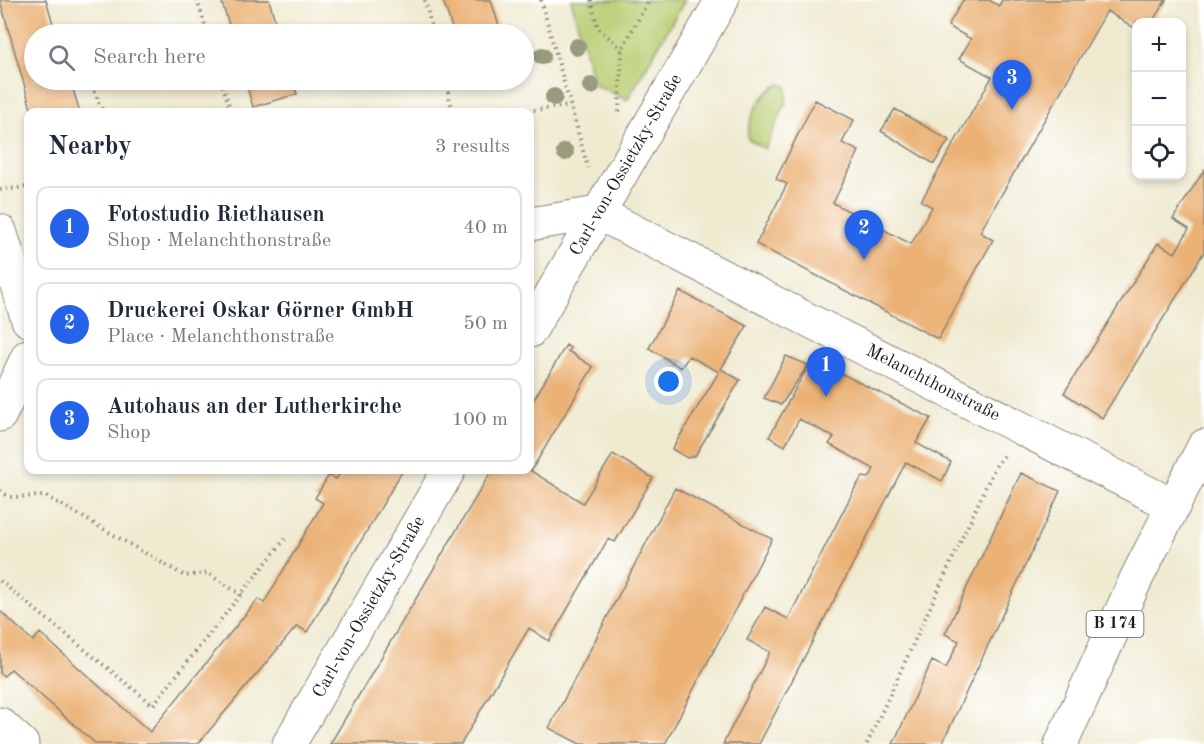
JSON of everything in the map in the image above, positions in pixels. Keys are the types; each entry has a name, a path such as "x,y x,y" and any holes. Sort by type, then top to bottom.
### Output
{"street":[{"name":"Carl-von-Ossietzky-Straße","path":"534,324 722,0"},
{"path":"534,223 598,213"},
{"name":"Melanchthonstraße","path":"598,213 1172,505"},
{"path":"0,231 24,307"},
{"path":"0,416 24,365"},
{"name":"B 174","path":"1061,744 1172,505 1204,446"},
{"name":"Carl-von-Ossietzky-Straße","path":"289,744 447,474"},
{"path":"0,724 22,744"}],"path":[{"path":"197,0 205,24"},
{"path":"425,0 431,24"},
{"path":"541,0 598,213"},
{"path":"591,0 598,28 622,49"},
{"path":"645,132 618,112 622,49 649,0"},
{"path":"94,90 102,108"},
{"path":"224,90 230,108"},
{"path":"448,90 452,108"},
{"path":"534,110 570,106"},
{"path":"0,190 24,187"},
{"path":"867,744 995,467 1023,429"},
{"path":"0,491 10,497 46,495 185,576 207,573 242,596"},
{"path":"0,581 153,705 242,596 285,539"}],"green space":[{"path":"571,0 685,0 627,100 594,84"},
{"path":"781,84 787,86 786,102 765,149 748,139 748,131 753,115 762,99"}],"building":[{"path":"0,0 46,0 53,24 24,24 24,84"},
{"path":"221,0 269,0 276,24 229,24"},
{"path":"443,0 491,0 498,24 451,24"},
{"path":"963,0 989,0 999,6 1002,0 1166,0 1155,18 1132,18 1132,27 1107,11 980,232 993,240 938,339 756,244 787,184 776,179 815,100 854,120 842,143 859,151 833,203 911,244 932,207 921,201 992,77 959,59 971,39 948,26"},
{"path":"26,90 73,90 79,108 31,108"},
{"path":"248,90 296,90 297,94 253,107"},
{"path":"895,109 949,140 934,164 881,131"},
{"path":"1204,170 1204,252 1102,418 1064,393 1158,243 1175,253 1189,229 1173,219"},
{"path":"680,291 747,326 721,369 740,380 695,456 687,458 672,449 719,372 689,356 681,368 649,348"},
{"path":"566,345 570,348 568,351 593,367 534,466 534,399"},
{"path":"786,356 808,365 781,405 764,398"},
{"path":"812,359 931,418 916,443 951,462 942,481 906,462 759,744 723,744 770,652 747,640 765,607 788,619 855,488 862,477 869,478 874,469 829,444 834,437 799,419 785,446 769,437"},
{"path":"613,454 653,478 615,542 608,539 549,641 529,628 461,744 330,744 490,474 534,473 583,503"},
{"path":"1021,473 1060,491 942,744 893,744 932,661 946,668 959,641 945,634"},
{"path":"339,474 401,474 307,632 297,626 198,744 96,744 11,669 4,676 0,673 0,611 33,641 40,633 150,732 258,599 264,603 323,503 315,498 329,475 336,479"},
{"path":"675,488 772,539 665,744 580,744 549,728"}],"place":[{"name":"Autohaus an der Lutherkirche","path":"1012,110"},
{"name":"Druckerei Oskar Görner GmbH","path":"864,260"},
{"name":"Fotostudio Riethausen","path":"826,397"}]}
